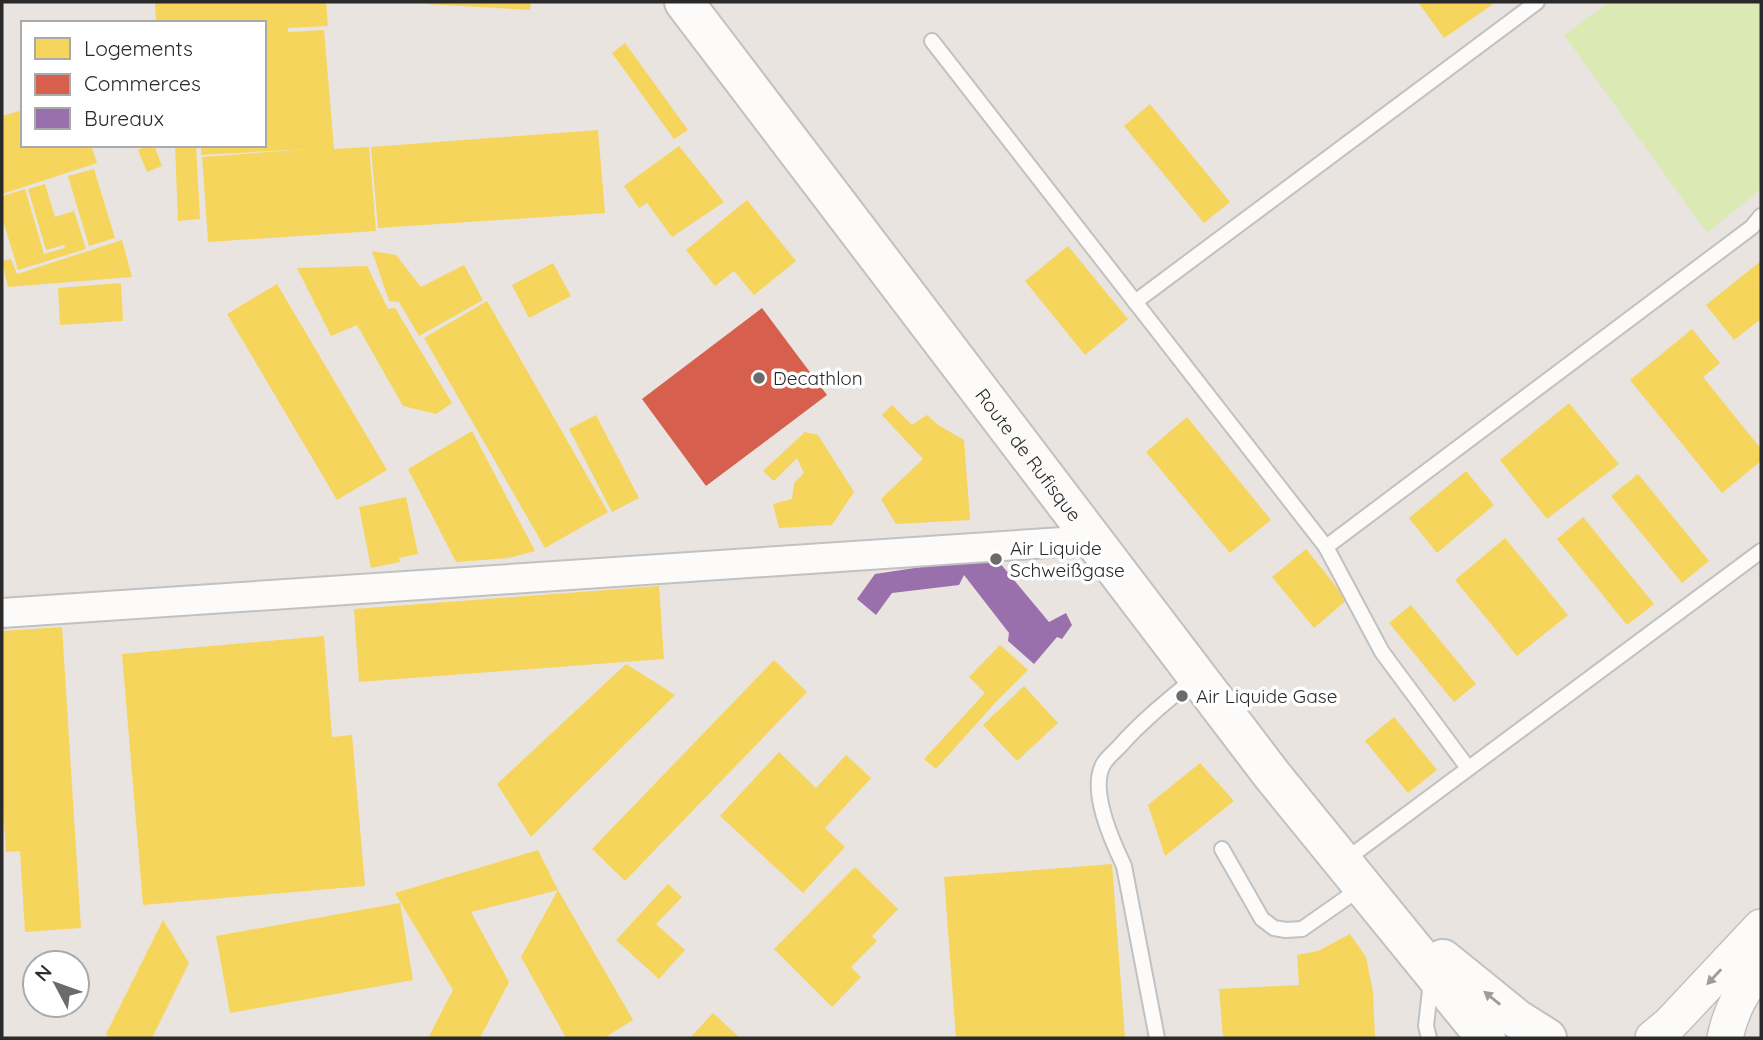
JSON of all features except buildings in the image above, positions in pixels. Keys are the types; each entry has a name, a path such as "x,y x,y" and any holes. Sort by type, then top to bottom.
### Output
{"main road":[{"name":"Route de Rufisque","path":"684,2 1197,676 1486,1038"},
{"name":"Route de Rufisque","path":"1361,884 1508,1012 1547,1038"}],"street":[{"path":"2,613 1093,540"},
{"path":"1653,1038 1670,1025 1761,927"},
{"path":"1725,1038 1732,1008 1761,967"}],"lane":[{"path":"1135,302 1537,2"},
{"path":"932,41 1326,547 1382,652 1468,768"},
{"path":"1326,547 1752,227 1761,216"},
{"path":"1222,849 1262,919 1273,929 1302,929 1361,884 1468,768 1761,551"},
{"path":"1157,1038 1124,866 1112,841 1101,801 1099,780 1103,764 1127,738 1197,676"},
{"path":"1429,1038 1426,1026 1432,972"}],"green space":[{"path":"1610,2 1761,2 1761,189 1707,233 1564,35"}],"place":[{"name":"Decathlon","path":"759,378"},
{"name":"Air Liquide Schweißgase","path":"996,559"},
{"name":"Air Liquide Gase","path":"1182,696"}]}
